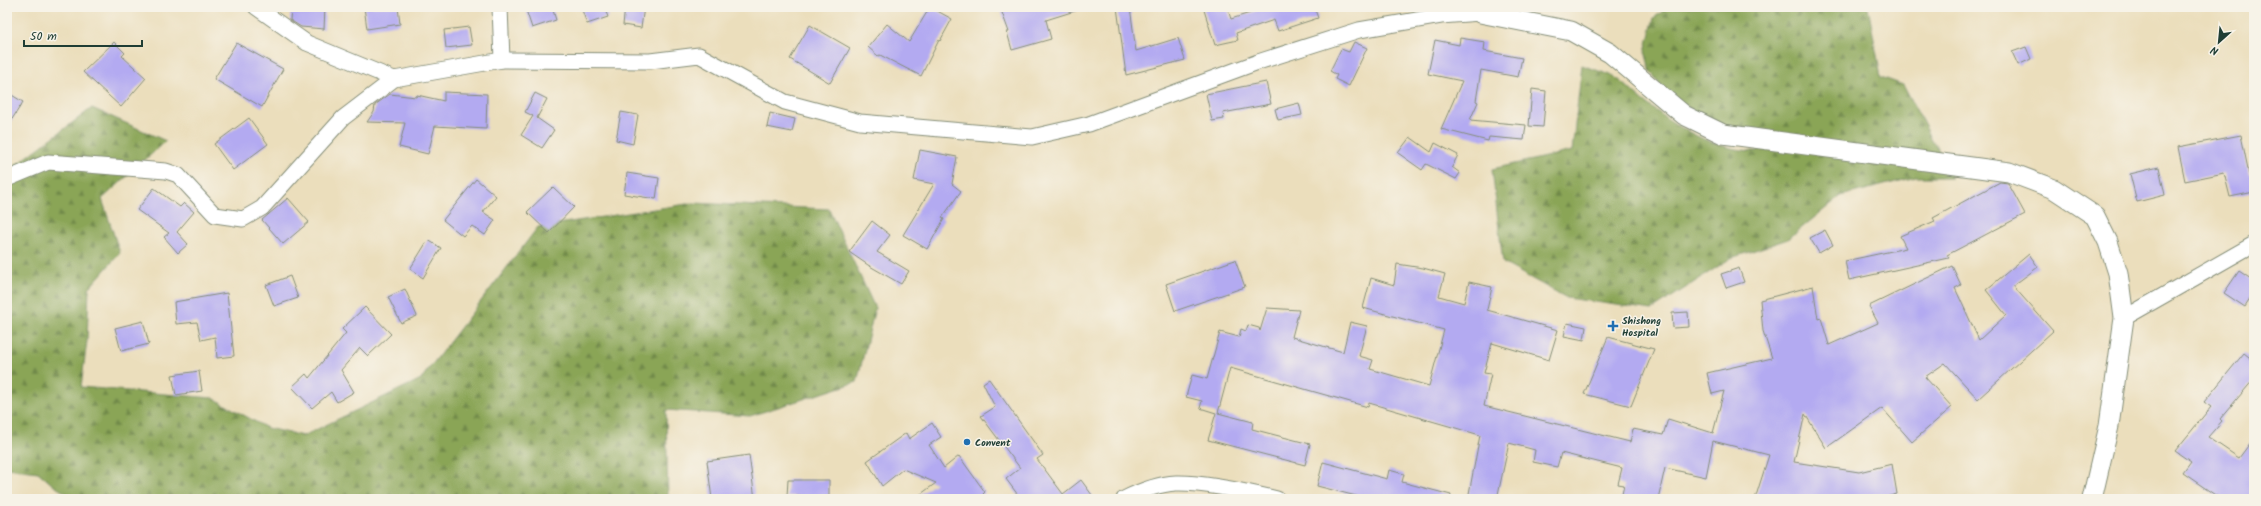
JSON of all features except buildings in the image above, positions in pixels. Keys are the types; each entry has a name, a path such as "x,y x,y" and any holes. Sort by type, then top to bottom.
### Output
{"street":[{"path":"256,7 307,43 394,79"},
{"path":"500,7 502,60"},
{"path":"7,179 48,162 166,171 178,175 215,215 243,219 262,208 343,118 394,79 502,60 650,61 699,54 785,102 860,122 1032,137 1089,124 1258,62 1359,30 1480,10 1571,31 1610,53 1684,115 1723,134 2009,172 2054,189 2095,216 2105,235 2118,273 2124,318 2109,426 2092,499"},
{"path":"2124,318 2254,244"},
{"path":"1124,499 1145,489 1177,483 1217,487 1276,499"}],"green space":[{"path":"1668,7 1868,7 1881,77 1903,85 1952,177 1916,177 1841,196 1788,239 1731,258 1652,310 1567,298 1503,263 1492,169 1572,151 1582,65 1618,79 1642,100 1668,119 1696,136 1711,142 1726,147 1758,151 1772,134 1758,129 1715,126 1663,90 1650,70 1645,51 1654,18"},
{"path":"92,108 166,141 102,199 120,253 89,288 87,341 81,387 213,398 267,428 303,436 421,379 538,227 693,203 829,209 875,308 857,382 750,416 666,410 668,499 76,499 54,486 38,472 7,468 7,178 16,165"}],"place":[{"name":"Shishong Hospital","path":"1613,326"},
{"name":"Convent","path":"967,442"}]}
